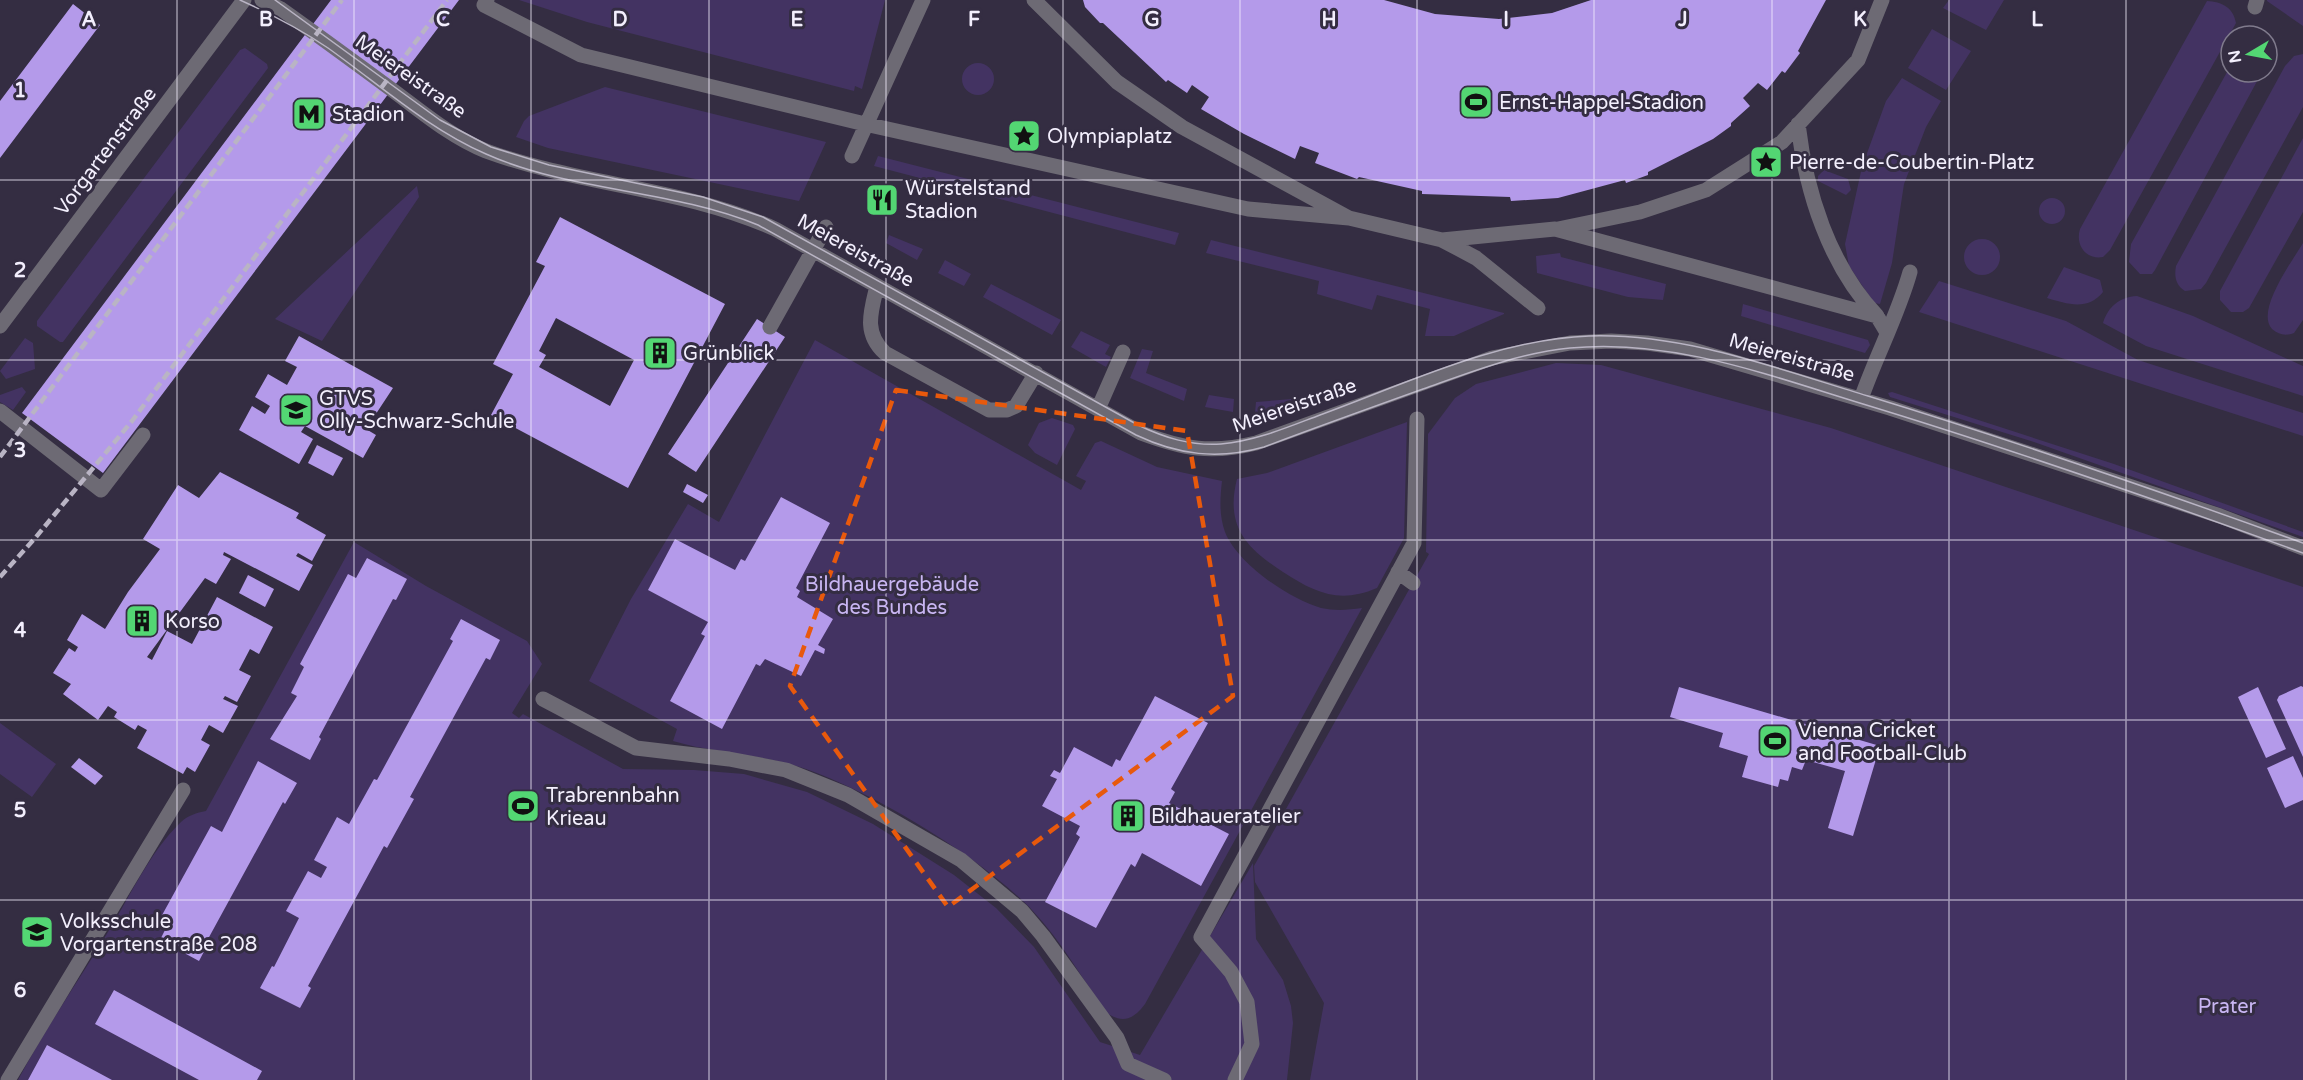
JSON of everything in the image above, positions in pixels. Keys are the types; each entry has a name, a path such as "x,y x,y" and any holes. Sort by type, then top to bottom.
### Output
{"street":[{"name":"Vorgartenstraße","path":"0,326 244,0"},
{"name":"Meiereistraße","path":"262,0 289,15 422,113 483,150 546,169 722,207 776,229 1141,433 1174,445 1205,450 1229,449 1256,442 1492,358 1534,348 1611,340 1690,350 1861,399 2220,516 2303,548"},
{"path":"487,0 484,5 581,55 865,124 1248,209 1349,218 1442,240 1476,258 1538,308"},
{"path":"852,156 923,0"},
{"path":"1034,0 1117,82 1182,127 1349,218"},
{"path":"1442,240 1555,229 1640,212 1706,190 1782,142 1858,60 1882,0"},
{"path":"1798,124 1803,165 1823,225 1856,294 1877,316 1886,331"},
{"path":"770,327 826,227"},
{"path":"1555,229 1877,316"},
{"path":"1861,399 1886,331 1903,296 1910,272"},
{"path":"877,286 870,315 870,327 876,345 885,353 989,410 997,411 1016,406 1036,373"},
{"path":"1098,409 1123,352"},
{"path":"0,411 100,490 143,435"},
{"path":"1235,1080 1252,1044 1247,1002 1231,972 1201,937 1414,543 1417,419"},
{"path":"1398,572 1413,583"},
{"path":"543,699 636,748 729,759 786,770 848,795 961,860 1022,911 1117,1038 1128,1064 1164,1080"},
{"path":"8,1080 183,790"}],"highlighted area":[{"path":"896,390 1187,431 1233,696 948,907 790,686"}],"green space":[{"path":"519,0 885,0 862,89 855,86 854,91 587,22"},
{"path":"1949,0 2004,0 1986,30 1943,8"},
{"path":"2303,0 2303,26 2267,1"},
{"path":"2207,1 2226,6 2236,23 2219,24 2219,54 2110,250 2103,257 2087,254 2079,241 2080,229"},
{"path":"1932,29 1971,51 1946,90 1908,68"},
{"path":"245,48 267,64 268,68 63,342 60,342 37,326 37,321 240,50"},
{"path":"2303,54 2303,107 2206,283 2201,289 2185,291 2176,280 2176,266 2275,84 2279,84 2279,77 2285,66 2294,56"},
{"path":"978,63 990,67 994,79 990,91 978,95 966,91 962,79 966,67"},
{"path":"1902,78 1941,101 1926,127 1904,184 1892,263 1880,304 1874,303 1849,266 1845,244 1862,167 1886,101"},
{"path":"2220,84 2256,84 2152,274 2140,274 2129,262 2131,244"},
{"path":"605,87 826,142 799,201 548,148 516,137 529,116"},
{"path":"2303,138 2303,212 2249,308 2243,312 2231,312 2220,300 2220,291"},
{"path":"878,156 1179,233 1175,245 874,166"},
{"path":"1824,170 1848,179 1851,190 1846,195 1818,181 1818,176"},
{"path":"417,186 419,197 322,341 275,319"},
{"path":"2052,198 2061,202 2065,211 2061,220 2052,224 2043,220 2039,211 2043,202"},
{"path":"889,235 923,249 917,260 886,243"},
{"path":"1982,239 1994,245 2000,257 1994,269 1982,275 1970,269 1964,257 1970,245"},
{"path":"1211,240 1504,314 1454,336 1425,336 1430,309 1377,295 1372,310 1317,294 1319,281 1206,253"},
{"path":"2303,243 2303,320 2294,333 2277,333 2268,321 2268,310 2277,286"},
{"path":"1560,253 1561,257 1666,284 1663,300 1628,297 1537,273 1536,256"},
{"path":"945,260 971,274 964,286 938,273"},
{"path":"2064,267 2100,280 2103,292 2091,302 2084,304 2070,304 2047,298"},
{"path":"1939,281 2066,321 2138,360 2303,413 2303,436 1919,312"},
{"path":"991,284 1061,320 1052,335 983,297"},
{"path":"2137,296 2193,316 2303,366 2303,396 2146,346 2103,323 2115,304 2125,298"},
{"path":"1743,304 1868,340 1870,345 1865,353 1741,316"},
{"path":"1081,331 1110,345 1105,354 1111,357 1106,367 1071,347"},
{"path":"25,338 33,343 35,369 6,379 0,371"},
{"name":"Bildhauergebäude des Bundes","path":"815,340 1081,490 1086,481 1076,476 1095,443 1101,441 1157,467 1222,481 1220,507 1225,532 1231,544 1252,567 1294,597 1321,608 1347,610 1362,608 1145,1004 1137,1013 1128,1018 1118,1018 1107,1013 1043,922 1011,890 985,869 926,829 863,794 806,769 773,760 673,741 677,729 589,681 631,599 688,504 719,522"},
{"path":"1142,349 1153,351 1146,373 1187,389 1184,401 1130,378"},
{"name":"Prater","path":"1556,363 1601,365 1831,428 2303,587 2303,1080 1310,1080 1324,1003 1255,882 1254,866 1429,554 1426,552 1428,434 1455,398 1476,384"},
{"path":"22,387 26,392 13,410 0,402 0,395"},
{"path":"1892,392 2114,464 2303,532 2303,537 2034,442 1890,397 1888,393"},
{"path":"1209,395 1234,399 1233,412 1205,407"},
{"path":"1292,399 1294,410 1255,413 1256,402"},
{"path":"1052,418 1073,425 1075,429 1057,465 1035,453 1028,445 1039,423"},
{"path":"1407,422 1404,538 1377,588 1364,593 1339,596 1317,591 1283,572 1249,544 1237,523 1234,510 1237,479 1267,473"},
{"name":"Trabrennbahn Krieau","path":"354,542 426,586 527,641 542,664 512,713 519,718 523,714 623,769 694,770 744,774 807,792 873,824 954,875 996,908 1034,947 1100,1042 1140,1055 1253,863 1256,939 1283,980 1291,1006 1293,1023 1287,1080 18,1080 159,847 184,820 206,811"},
{"path":"0,723 56,764 32,797 0,774"}],"building":[{"path":"331,0 459,0 103,473 22,413"},
{"name":"Ernst-Happel-Stadion","path":"1083,0 1384,0 1435,14 1499,19 1552,13 1591,0 1826,0 1798,51 1800,53 1785,73 1782,71 1767,90 1758,83 1743,98 1750,106 1731,123 1731,126 1713,139 1648,172 1648,175 1626,183 1625,180 1558,198 1511,201 1510,197 1422,194 1422,191 1359,177 1357,179 1315,163 1319,153 1300,146 1295,159 1244,134 1201,109 1209,97 1192,85 1187,93 1168,80 1166,82 1103,23 1100,23 1085,7"},
{"path":"73,4 100,25 0,158 0,101"},
{"name":"Würstelstand Stadion","path":"873,189 894,194 890,212 869,206"},
{"name":"Grünblick","path":"560,217 725,304 628,488 491,415 513,374 493,364 545,266 536,262","holes":["556,318 634,360 610,406 539,367 546,355 539,351"]},
{"path":"757,319 785,337 696,472 668,454"},
{"path":"299,336 393,388 366,429 376,435 363,458 305,426 301,432 313,439 299,464 239,430 252,406 265,414 270,406 255,397 268,374 287,385 297,367 285,361"},
{"path":"317,445 343,458 333,476 308,463"},
{"name":"Korso","path":"220,472 299,513 296,518 326,535 312,561 298,553 296,556 313,565 299,591 224,552 223,555 231,559 216,584 205,578 147,657 152,660 167,631 192,644 217,597 273,627 259,654 250,649 239,670 251,676 237,702 225,696 223,699 238,706 223,733 209,725 201,740 210,745 195,772 187,767 183,774 137,748 147,730 138,725 135,730 114,717 117,712 108,706 98,720 63,694 71,684 53,673 69,648 75,652 78,647 67,640 82,614 105,629 128,592 160,549 143,539 178,485 199,498"},
{"path":"687,484 708,495 703,503 683,492"},
{"path":"781,497 830,523 796,588 800,591 797,597 833,619 818,645 825,649 824,654 815,650 801,676 765,659 760,666 756,664 722,729 670,701 705,636 701,634 708,622 648,590 675,539 735,570 741,559 745,561"},
{"path":"367,558 407,579 396,600 393,599 319,737 321,739 310,760 270,739 297,696 291,693 304,667 300,664 348,574 356,578"},
{"path":"248,575 274,589 265,607 239,593"},
{"path":"461,619 500,640 490,660 486,658 410,797 414,799 387,848 384,846 308,986 311,988 300,1008 260,988 272,966 274,967 299,918 286,911 308,871 321,878 327,867 314,860 337,817 349,824 374,779 377,780 453,641 450,639"},
{"path":"1679,687 1880,746 1853,836 1828,828 1845,771 1806,760 1802,770 1792,767 1788,781 1780,779 1778,787 1742,777 1748,756 1719,747 1723,733 1670,717"},
{"path":"2258,687 2286,749 2266,758 2238,697"},
{"path":"2303,687 2303,757 2277,700 2279,696"},
{"name":"Bildhaueratelier","path":"1155,696 1208,723 1171,789 1175,792 1169,803 1229,834 1201,886 1142,853 1135,867 1131,864 1096,928 1045,902 1080,837 1076,834 1080,826 1042,806 1057,779 1050,776 1054,770 1060,773 1074,747 1112,767 1116,759 1120,761"},
{"path":"2293,756 2303,778 2303,800 2285,808 2267,768"},
{"path":"79,758 103,776 95,785 71,767"},
{"path":"258,761 297,783 285,804 283,802 208,939 210,940 199,961 160,940 169,922 161,917 211,826 222,832"},
{"path":"114,990 262,1071 257,1080 199,1080 95,1024"},
{"path":"47,1045 112,1080 28,1080"}],"tram line":[{"path":"240,0 317,41 424,119 486,154 552,176 690,204 758,225 1136,435 1167,447 1214,454 1247,451 1264,447 1459,376 1532,354 1551,350 1607,346 1645,348 1718,361 1918,421 2139,494 2303,553"},
{"path":"275,0 440,120 491,147 549,165 703,197 763,217 1138,425 1178,440 1199,444 1221,444 1259,437 1452,365 1521,345 1589,336 1660,340 1731,355 1923,413 2303,543"}],"railway":[{"path":"0,457 342,0"},
{"path":"0,577 132,421 447,0"}],"place":[{"name":"Ernst-Happel-Stadion","path":"1476,102"},
{"name":"Stadion","path":"309,114"},
{"name":"Olympiaplatz","path":"1024,136"},
{"name":"Pierre-de-Coubertin-Platz","path":"1766,162"},
{"name":"Würstelstand Stadion","path":"882,200"},
{"name":"Grünblick","path":"660,353"},
{"name":"GTVS Olly-Schwarz-Schule","path":"296,410"},
{"name":"Korso","path":"142,621"},
{"name":"Vienna Cricket and Football-Club","path":"1775,741"},
{"name":"Trabrennbahn Krieau","path":"523,806"},
{"name":"Bildhaueratelier","path":"1128,816"},
{"name":"Volksschule Vorgartenstraße 208","path":"37,932"}]}
